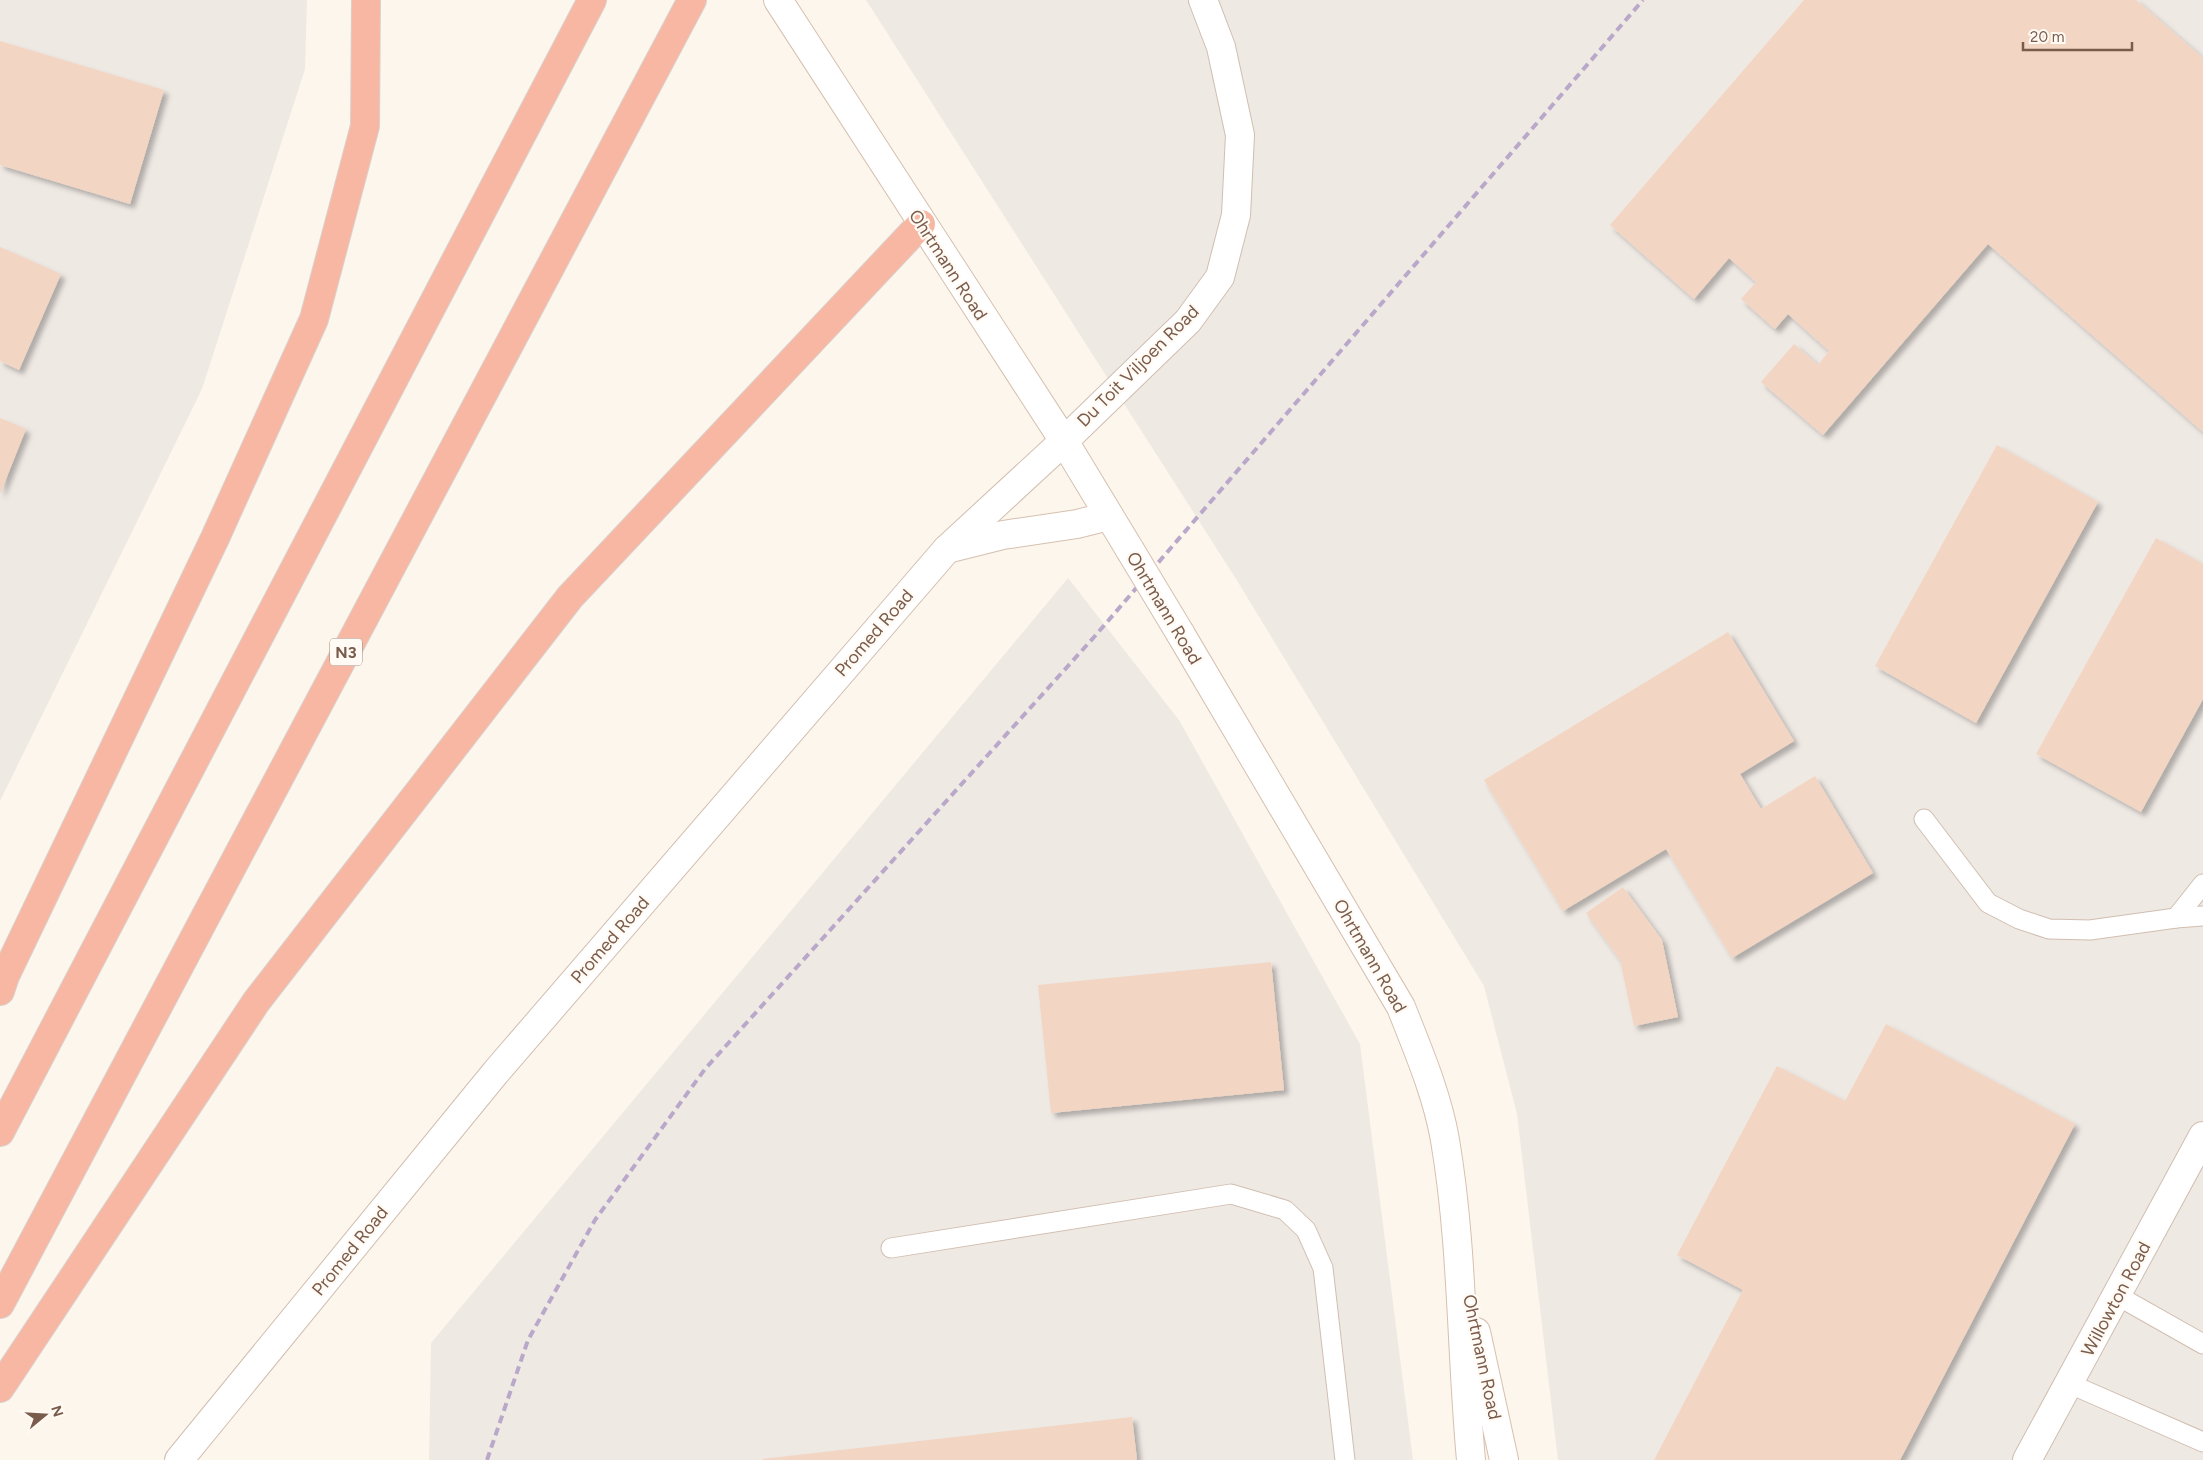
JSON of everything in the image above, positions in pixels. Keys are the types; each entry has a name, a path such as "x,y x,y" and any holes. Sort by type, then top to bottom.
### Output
{"highway":[{"path":"0,991 5,976 215,538 314,319 365,126 366,0"},
{"path":"0,1132 592,0"},
{"name":"N3","path":"0,1304 692,0"},
{"path":"0,1388 256,1002 570,597 921,224"}],"street":[{"name":"Ohrtmann Road","path":"778,0 921,224 1064,441 1180,632 1401,1007 1425,1070 1444,1138 1459,1255 1471,1460"},
{"name":"Du Toit Viljoen Road","path":"1064,441 1188,321 1220,277 1236,215 1240,135 1220,47 1203,0"},
{"name":"Promed Road","path":"180,1460 496,1072 947,549 1064,441"},
{"path":"947,549 1003,535 1076,524 1109,516"},
{"name":"Willowton Road","path":"2028,1460 2203,1136"},
{"name":"Ohrtmann Road","path":"1459,1255 1504,1460"}],"lane":[{"path":"1924,819 1988,903 2019,919 2049,929 2090,930 2203,916"},
{"path":"2176,918 2203,884"},
{"path":"892,1248 1231,1194 1285,1210 1306,1230 1323,1268 1345,1460"},
{"path":"2118,1296 2203,1344"},
{"path":"2070,1384 2203,1442"}],"shaded area":[{"path":"0,0 307,0 305,69 202,389 0,801"},
{"path":"866,0 2203,0 2203,1460 1558,1460 1517,1114 1484,986 1236,579"},
{"path":"1068,578 1179,720 1360,1044 1413,1460 429,1460 431,1343"}],"building":[{"path":"1804,0 2136,0 2203,58 2203,432 1988,244 1823,435 1761,382 1794,344 1818,365 1829,351 1788,314 1775,329 1741,299 1756,282 1729,258 1694,299 1610,225"},
{"path":"0,41 164,90 130,204 0,165"},
{"path":"0,247 61,274 19,370 0,361"},
{"path":"0,418 26,429 0,494"},
{"path":"1997,445 2098,502 1976,723 1875,666"},
{"path":"2156,538 2203,564 2203,699 2141,812 2036,754"},
{"path":"1728,632 1794,741 1740,774 1761,809 1815,776 1873,873 1732,958 1666,849 1563,911 1484,780"},
{"path":"1623,887 1662,940 1678,1017 1634,1026 1620,960 1586,913"},
{"path":"1271,962 1284,1090 1051,1113 1038,985"},
{"path":"1886,1024 2075,1124 1900,1460 1654,1460 1743,1290 1677,1255 1777,1066 1845,1101"},
{"path":"1132,1417 1137,1460 762,1460 762,1459"}],"railway":[{"path":"487,1460 528,1340 595,1220 705,1069 1095,636 1643,0"}]}
